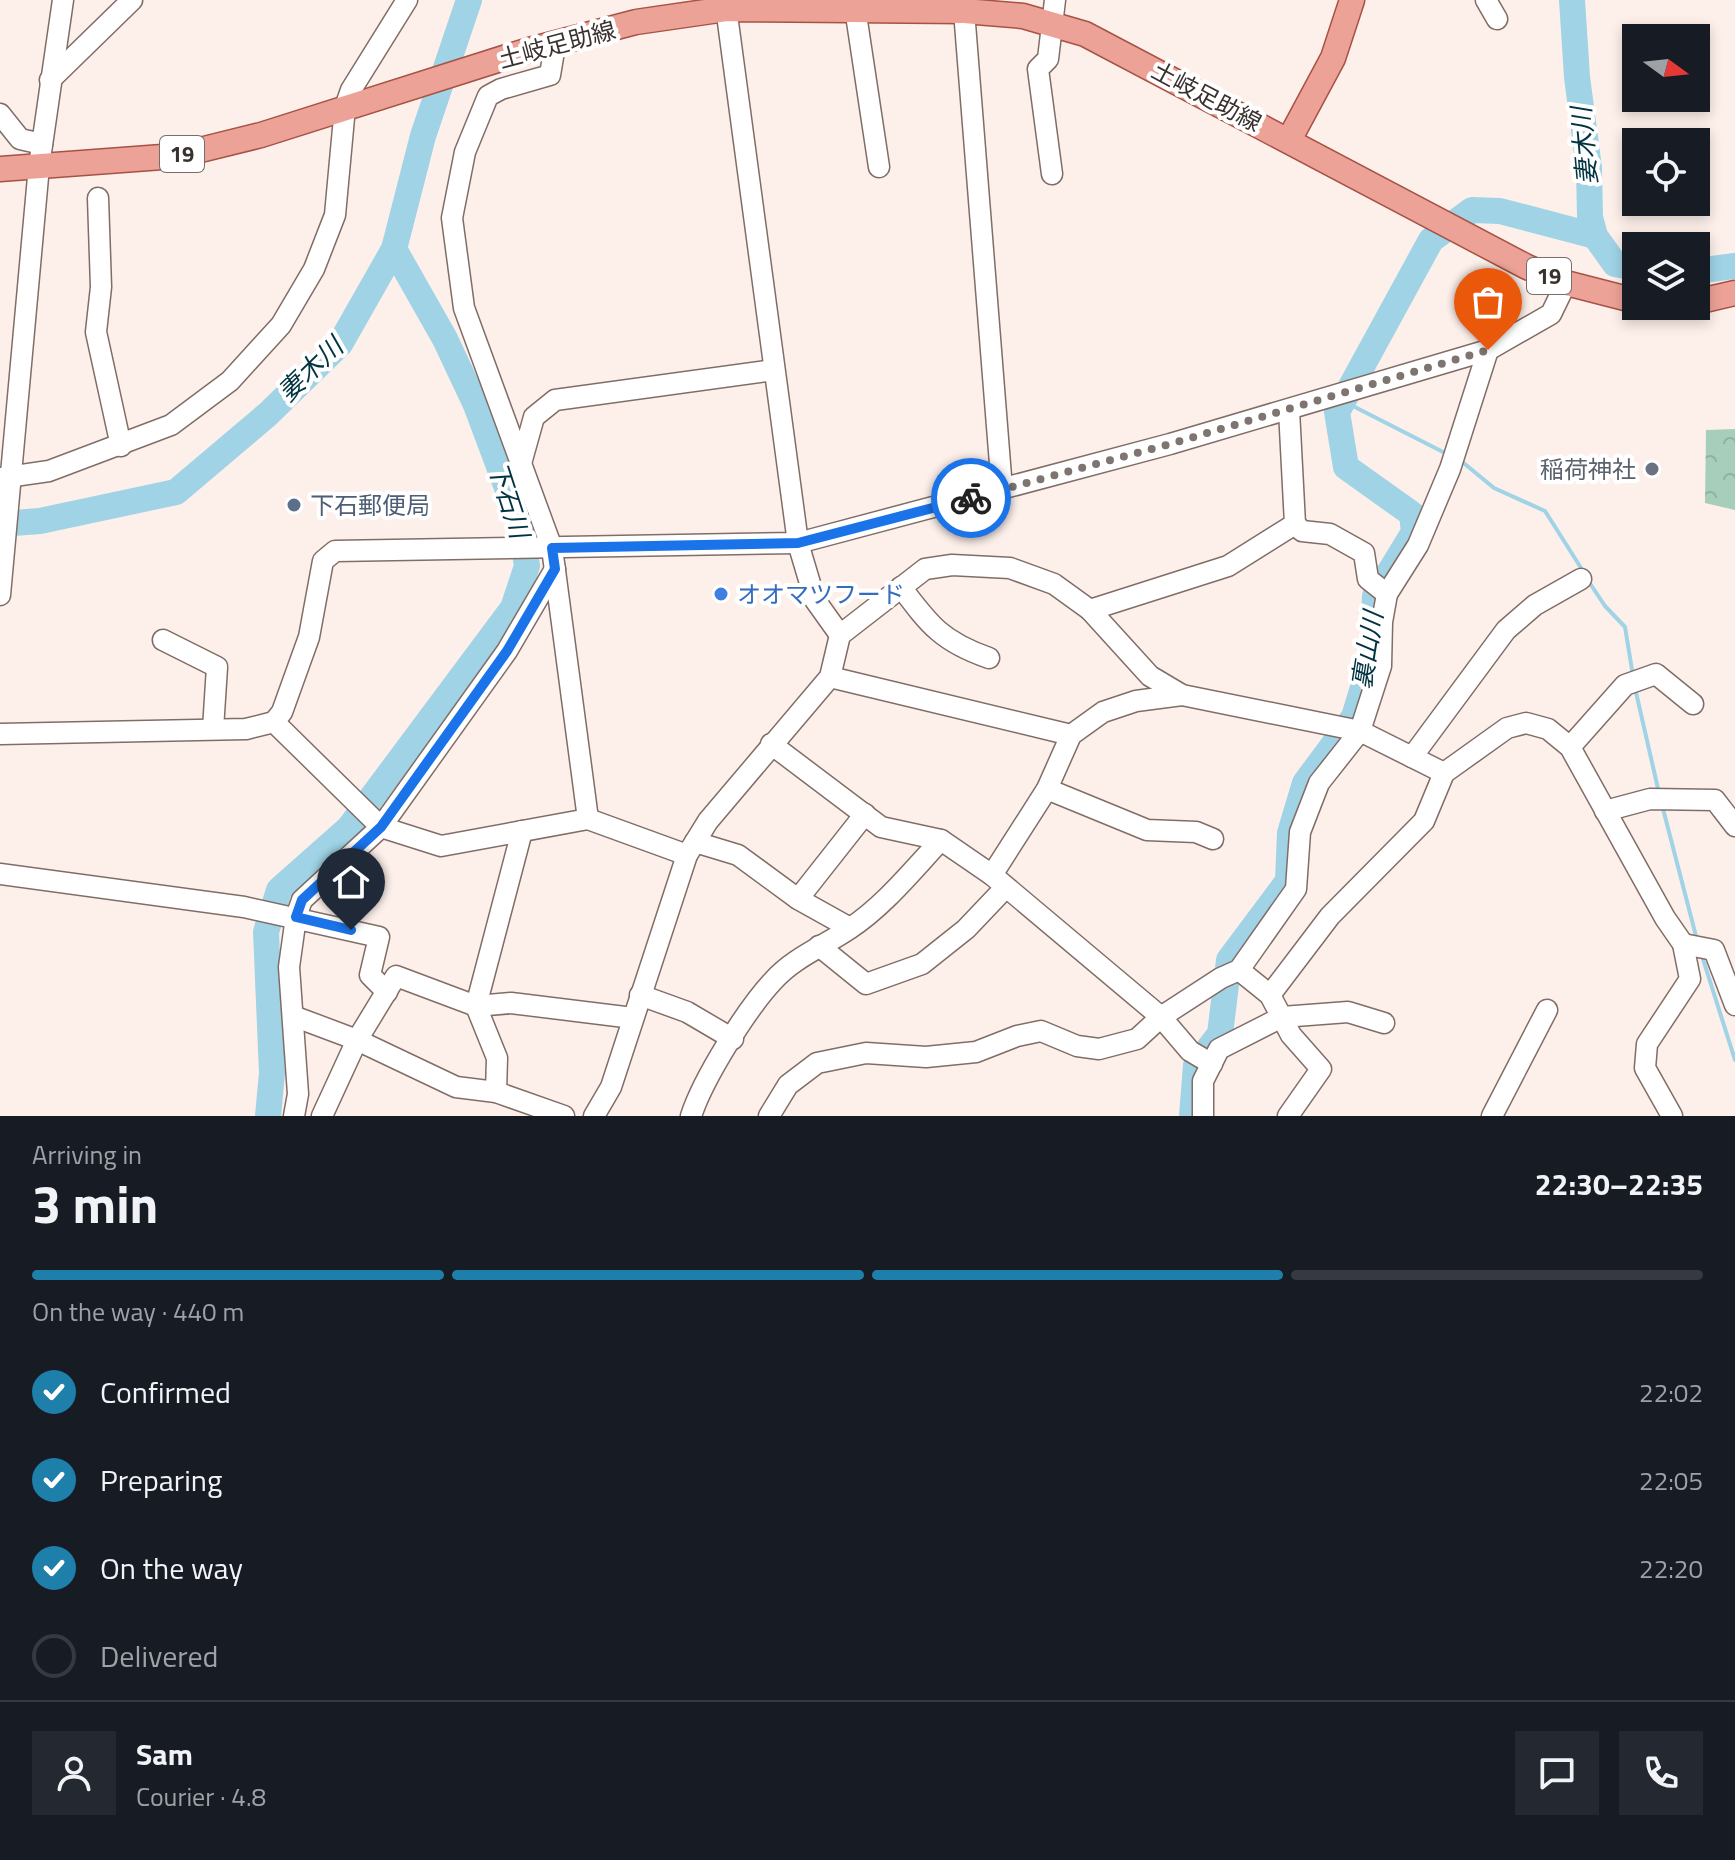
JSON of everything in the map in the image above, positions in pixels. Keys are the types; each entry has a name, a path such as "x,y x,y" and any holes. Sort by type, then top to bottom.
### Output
{"main road":[{"path":"1289,140 1333,58 1352,0"},
{"name":"土岐足助線","path":"0,169 41,155 176,156 261,135 529,50 636,22 726,4 964,11 1023,16 1054,12 1289,140 1566,283 1622,297"},
{"path":"1710,299 1735,293"}],"street":[{"path":"1,582 6,479 41,155 63,0"},
{"path":"50,80 132,0"},
{"path":"6,479 121,446 171,425 230,381 281,325 314,269 335,215 352,105 351,90 407,0"},
{"path":"1486,0 1497,19"},
{"path":"726,4 798,543 815,600 840,635"},
{"path":"855,8 879,167"},
{"path":"964,11 1002,489"},
{"path":"1052,174 1038,69 1048,59 1054,12"},
{"path":"555,45 550,75 501,89 488,96 465,152 452,218 464,308 552,548 588,819"},
{"path":"0,114 20,139 41,155"},
{"path":"98,198 101,287 96,332 121,446"},
{"path":"0,734 246,729 274,722 282,712 309,637 323,561 335,551 798,543 1289,410 1488,350 1551,314 1566,283"},
{"path":"769,1116 788,1085 817,1063 866,1053 926,1057 976,1052 1017,1036 1041,1031 1077,1046 1099,1049 1137,1039 1161,1017 1230,974 1296,889 1300,832 1319,783 1360,731 1381,666 1382,622 1387,594 1418,545 1450,469 1488,350"},
{"path":"520,467 534,417 555,400 774,370"},
{"path":"1289,410 1295,524 1302,531 1330,534 1364,553 1368,579 1387,594"},
{"path":"1090,610 1228,566 1295,524"},
{"path":"594,1116 611,1087 691,849 771,744 830,677 840,635 925,569 952,565 1010,568 1054,584 1090,610 1150,676 1182,695 1360,731 1444,773"},
{"path":"294,1116 298,1094 289,967 296,917 302,900 381,827 507,651 555,569"},
{"path":"1412,757 1506,630 1535,605 1581,579"},
{"path":"901,587 932,629 967,650 989,658"},
{"path":"163,640 217,667 213,729"},
{"path":"1570,747 1625,685 1656,674 1693,704"},
{"path":"830,677 1071,735"},
{"path":"819,946 866,984 922,964 966,929 999,881 1071,735 1103,712 1136,701 1182,695"},
{"path":"274,722 381,827 441,846 588,819 691,849 738,855 798,899 850,928"},
{"path":"1270,995 1330,916 1424,821 1444,773 1507,728 1526,723 1548,729 1570,747 1665,918 1683,944 1690,979 1647,1044 1645,1068 1672,1116"},
{"path":"771,744 881,827 941,840 999,881 1161,1017 1190,1051 1212,1064"},
{"path":"1047,789 1147,830 1196,832 1213,839"},
{"path":"1605,811 1650,799 1715,800 1735,826"},
{"path":"798,899 865,814"},
{"path":"496,1092 497,1058 476,1006 522,831"},
{"path":"691,1116 701,1086 773,980 819,946 850,928 888,896 941,840"},
{"path":"0,874 244,907 379,937 370,975 387,992"},
{"path":"1683,944 1714,950 1735,1005"},
{"path":"1230,974 1270,995 1291,1035 1321,1069 1288,1116"},
{"path":"322,1116 357,1040 396,976 476,1006 511,1003 633,1018"},
{"path":"640,995 687,1012 733,1039"},
{"path":"1492,1116 1547,1010"},
{"path":"1203,1116 1203,1081 1219,1049 1282,1017 1348,1012 1384,1023"},
{"path":"293,1016 357,1040 456,1087 496,1092 564,1116"}],"green space":[{"path":"1735,429 1735,510 1705,503 1706,430"}],"waterway":[{"name":"妻木川","path":"0,524 40,521 176,492 268,414 340,344 394,249 423,136 469,0"},
{"name":"妻木川","path":"1572,0 1577,77 1589,168 1590,217 1595,236 1615,264 1622,265"},
{"name":"裏山川","path":"1192,1116 1196,1065 1220,1034 1229,960 1288,881 1290,833 1305,783 1354,717 1372,658 1375,596 1414,532 1412,514 1346,467 1337,412 1431,240 1472,210 1500,211 1595,236"},
{"name":"下石川","path":"268,1116 272,1073 266,932 279,890 349,828 513,608 527,566 521,525 476,405 445,339 394,249"},
{"name":"妻木川","path":"1710,269 1735,266"},
{"path":"1343,401 1449,455"},
{"path":"1460,460 1494,488 1545,511 1583,571"},
{"path":"1587,579 1605,606 1625,627 1633,676"},
{"path":"1635,688 1659,793"},
{"path":"1662,805 1697,940"},
{"path":"1702,956 1735,1060"}],"way so far":[{"path":"971,498 1331,398 1488,350"}],"place":[{"name":"稲荷神社","path":"1652,469"},
{"name":"下石郵便局","path":"294,505"},
{"name":"オオマツフード","path":"721,594"}],"route":[{"path":"351,930 296,917 302,900 381,827 507,651 555,569 552,548 798,543 971,498"}]}
